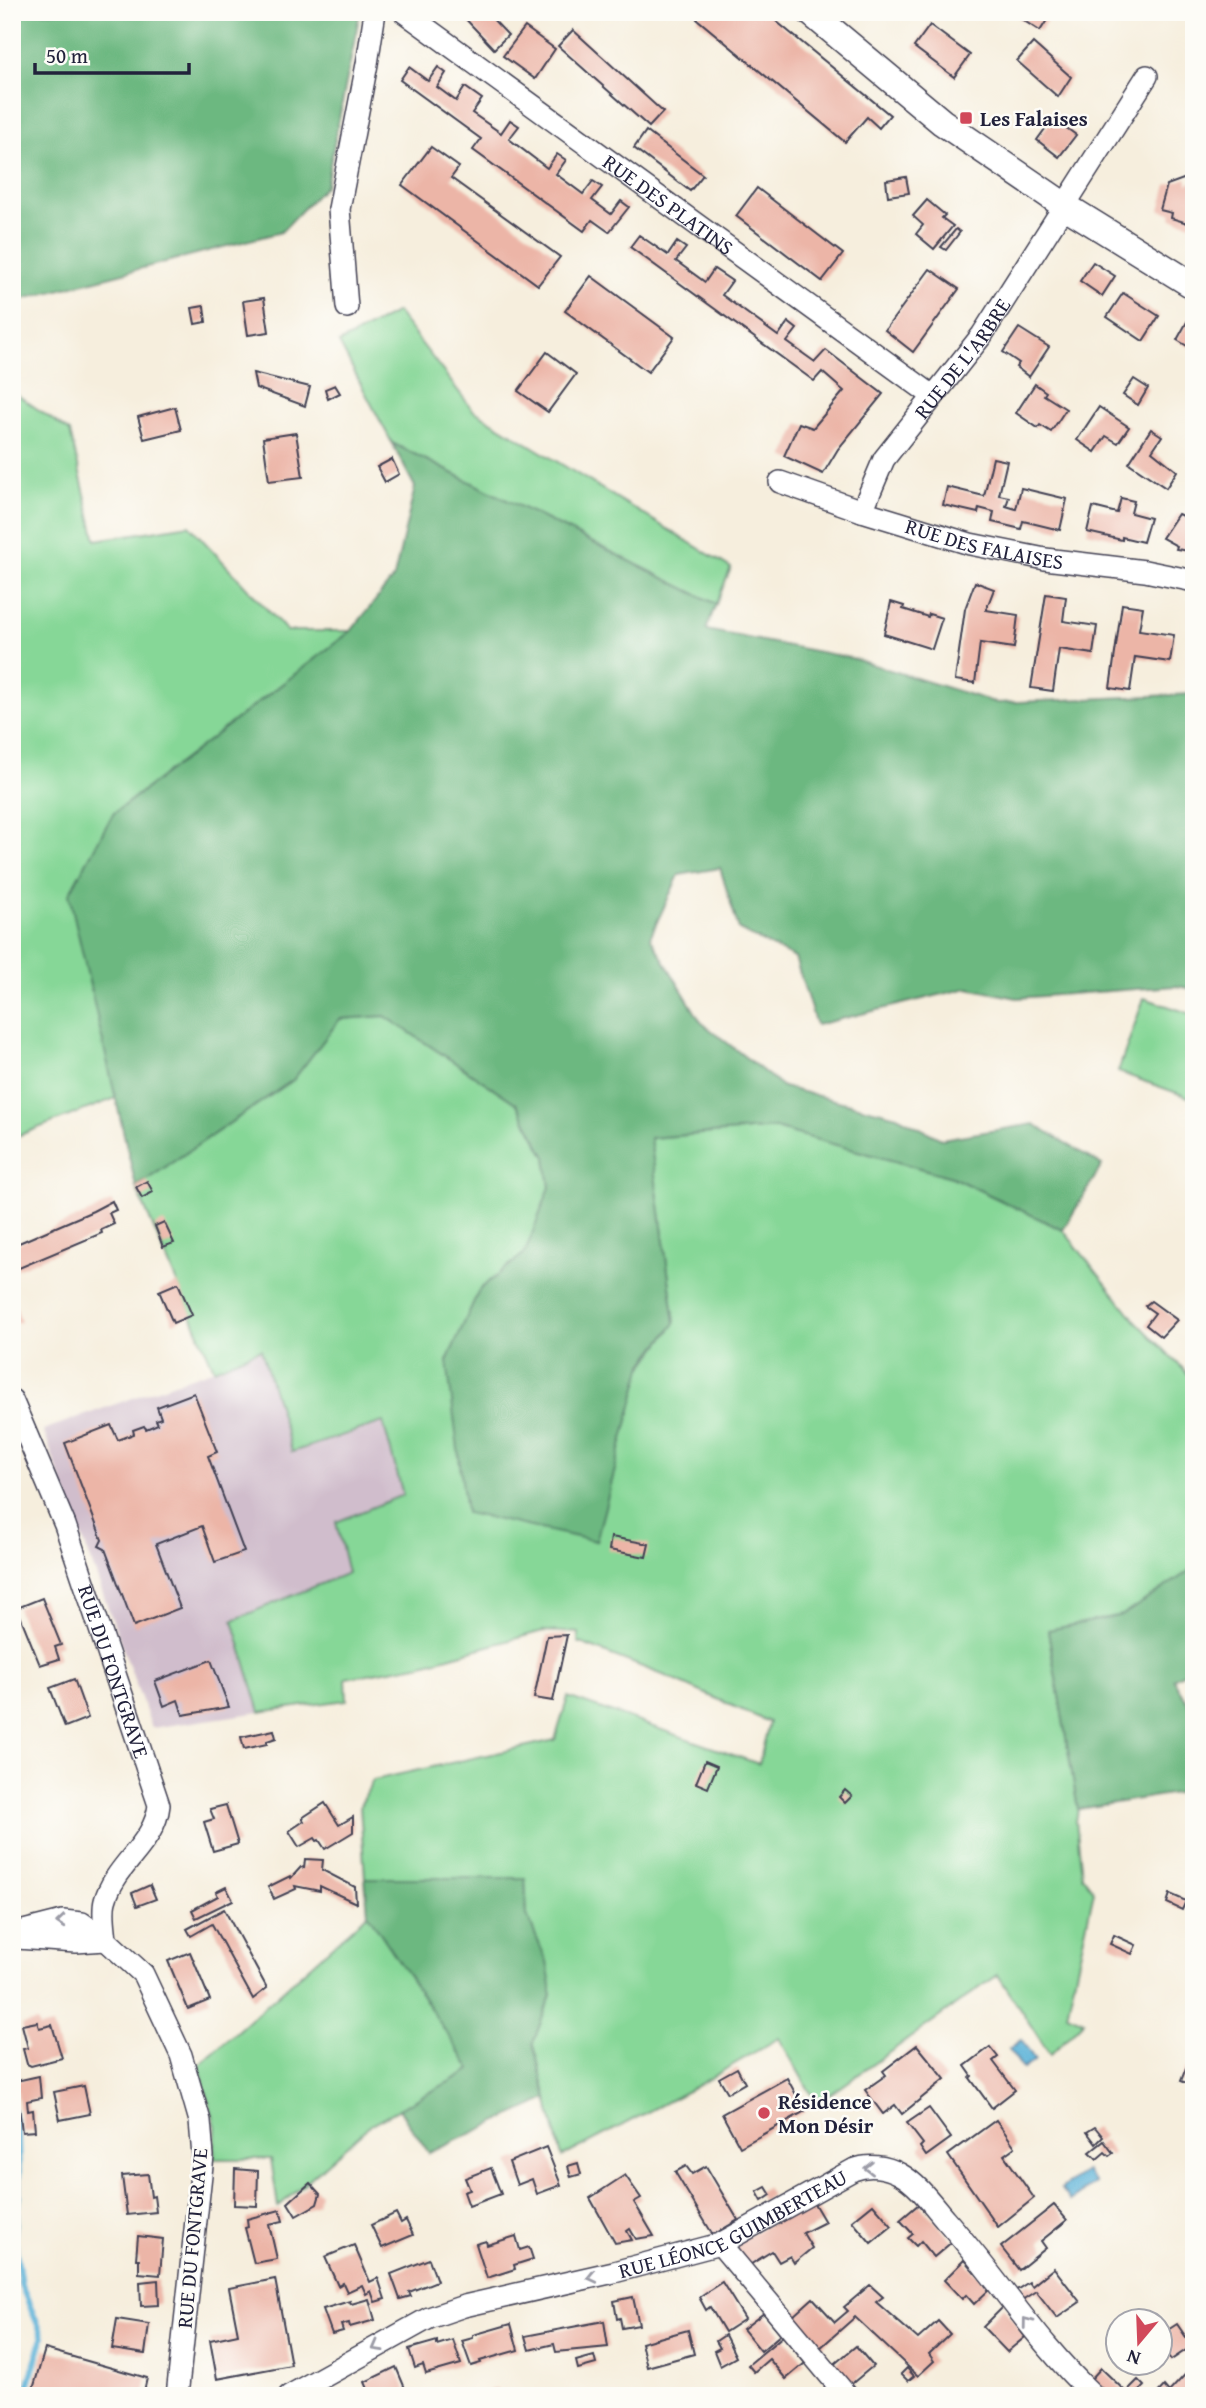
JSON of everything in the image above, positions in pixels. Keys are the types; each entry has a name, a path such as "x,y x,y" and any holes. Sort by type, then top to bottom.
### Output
{"street":[{"path":"347,306 339,209 367,64 374,12"},
{"name":"RUE DES PLATINS","path":"404,12 933,396"},
{"path":"810,12 942,122 1065,205 1194,286"},
{"name":"RUE DE L'ARBRE","path":"862,511 884,459 982,335 1147,76"},
{"name":"RUE DES FALAISES","path":"780,482 862,511 970,544 1045,559 1145,571 1194,582"},
{"name":"RUE DU FONTGRAVE","path":"12,1400 65,1525 159,1805 158,1819 150,1833 112,1882 104,1904 106,1940"},
{"name":"RUE DU FONTGRAVE","path":"12,1936 45,1924 75,1921 82,1923 143,1973 181,2055 200,2121 203,2156 177,2396"},
{"name":"RUE LÉONCE GUIMBERTEAU","path":"292,2394 429,2318 464,2306 614,2272 720,2244 860,2167 874,2166 900,2174 916,2188 969,2246 1050,2351 1094,2396"},
{"path":"720,2244 847,2396"}],"shaded area":[{"path":"261,1349 292,1452 383,1421 403,1496 336,1522 349,1573 233,1620 260,1712 152,1728 43,1430 214,1369"}],"green space":[{"path":"12,12 360,12 326,185 281,232 12,302"},
{"path":"397,312 473,410 731,568 716,604 392,443 339,343"},
{"path":"12,391 70,432 96,540 189,525 287,631 351,631 113,814 70,894 116,1098 12,1138"},
{"path":"392,443 716,604 706,630 851,658 997,703 1194,694 1194,989 1176,986 1017,998 968,988 816,1025 795,958 739,930 720,868 679,875 650,937 701,1022 783,1087 897,1116 941,1139 1034,1124 1102,1165 1063,1230 952,1177 775,1128 650,1138 675,1323 643,1364 596,1541 466,1513 447,1361 479,1290 525,1253 550,1187 546,1157 517,1104 385,1016 340,1019 293,1080 136,1187 69,894 113,814 351,631 394,577 415,487"},
{"path":"1144,998 1194,1015 1194,1099 1118,1072"},
{"path":"385,1016 517,1104 546,1157 550,1187 525,1253 479,1290 595,1540 642,1368 675,1323 650,1138 775,1128 952,1177 1063,1230 1135,1320 1194,1380 1194,1568 1123,1615 1048,1630 1078,1809 1076,1821 1082,1875 1094,1891 1067,2014 1084,2021 1050,2055 998,1975 817,2104 779,2038 693,2088 562,2157 533,2043 551,1995 527,1915 525,1878 365,1878 360,1806 373,1780 555,1740 568,1697 759,1764 769,1722 663,1675 578,1642 579,1633 543,1631 423,1664 346,1678 347,1700 260,1712 233,1620 348,1573 336,1522 403,1495 383,1422 292,1452 261,1349 214,1369 136,1187 293,1080 340,1019"},
{"path":"1194,1568 1194,1668 1173,1679 1194,1713 1194,1790 1078,1809 1048,1630 1123,1615"},
{"path":"365,1878 525,1878 527,1915 547,1962 551,1985 551,1995 533,2043 547,2099 429,2153 399,2109 471,2070 368,1914"},
{"path":"368,1914 472,2070 370,2125 278,2207 271,2159 214,2159 216,2127 199,2065"}],"water":[{"path":"1021,2040 1035,2060 1023,2069 1009,2049"},
{"path":"1086,2171 1095,2183 1070,2201 1061,2189"}],"building":[{"path":"459,12 486,12 508,35 494,49"},
{"path":"702,12 765,12 890,115 879,128 867,117 845,142 697,19"},
{"path":"1021,12 1035,12 1047,20 1040,31 1018,17"},
{"path":"930,25 970,55 954,77 914,47"},
{"path":"525,27 555,49 535,79 503,56"},
{"path":"573,30 663,112 649,127 558,46"},
{"path":"1033,43 1071,77 1058,97 1017,61"},
{"path":"409,67 428,81 438,67 446,73 437,87 456,101 465,87 482,99 472,113 501,133 510,120 519,126 509,139 547,168 557,154 566,160 556,174 583,194 593,181 602,187 592,200 611,214 621,201 629,207 609,232 592,220 584,231 473,150 481,139 400,80"},
{"path":"1053,118 1076,135 1059,157 1037,140"},
{"path":"646,131 703,175 690,191 634,148"},
{"path":"431,147 459,167 451,178 560,257 538,285 402,185"},
{"path":"906,177 909,193 888,196 886,180"},
{"path":"1186,178 1188,184 1192,182 1194,186 1194,225 1171,218 1172,213 1160,210 1167,185"},
{"path":"757,188 843,254 822,281 736,216"},
{"path":"927,200 945,215 942,218 953,226 934,249 916,234 923,225 913,216"},
{"path":"956,229 960,232 946,250 941,247"},
{"path":"639,235 668,255 677,242 686,248 676,261 705,282 714,269 732,281 722,295 778,336 788,322 797,329 787,342 815,362 826,350 883,394 838,449 823,474 784,456 799,423 813,428 844,391 822,372 814,381 630,247"},
{"path":"1093,262 1115,276 1102,296 1080,281"},
{"path":"930,269 959,289 913,352 885,330"},
{"path":"591,276 674,337 648,372 565,311"},
{"path":"1123,293 1159,316 1143,341 1107,317"},
{"path":"264,298 269,332 248,335 243,301"},
{"path":"204,306 206,322 195,324 192,308"},
{"path":"1188,320 1194,323 1194,350 1177,340"},
{"path":"1019,328 1049,347 1029,377 1016,367 1019,363 1003,352"},
{"path":"547,352 576,374 548,412 518,391"},
{"path":"253,373 310,387 305,406 256,388"},
{"path":"1134,379 1148,388 1138,405 1123,395"},
{"path":"1035,384 1046,392 1044,395 1066,409 1051,432 1040,425 1038,428 1016,413"},
{"path":"335,385 340,393 328,399 325,389"},
{"path":"175,407 181,430 144,439 138,417"},
{"path":"1099,407 1129,427 1118,443 1106,436 1095,452 1077,440"},
{"path":"1151,429 1162,436 1152,451 1177,471 1166,488 1129,463"},
{"path":"296,433 303,477 269,481 263,438"},
{"path":"993,458 1007,461 999,495 1009,497 1006,506 1016,509 1021,488 1067,499 1060,530 1023,521 1021,529 992,522 994,512 979,508 978,513 943,505 947,487 984,496"},
{"path":"392,459 399,474 385,482 377,467"},
{"path":"1121,498 1134,501 1131,513 1150,518 1143,542 1087,532 1093,507 1117,513"},
{"path":"1178,514 1194,521 1194,547 1189,551 1176,549 1177,546 1162,538"},
{"path":"975,582 994,589 986,610 1018,615 1014,648 980,643 975,683 955,680 965,609"},
{"path":"1046,594 1066,597 1063,621 1097,626 1093,654 1059,649 1053,691 1031,688"},
{"path":"891,602 928,617 929,614 942,618 932,649 884,634"},
{"path":"1122,604 1143,607 1139,630 1174,635 1170,662 1135,657 1130,691 1110,688"},
{"path":"147,1181 153,1192 142,1198 136,1187"},
{"path":"112,1201 116,1210 109,1213 114,1224 101,1230 102,1233 12,1271 12,1246"},
{"path":"164,1222 174,1243 163,1247 155,1226"},
{"path":"178,1283 192,1315 173,1323 159,1291"},
{"path":"12,1295 21,1322 12,1323"},
{"path":"1151,1301 1177,1320 1161,1337 1146,1325 1155,1313 1145,1306"},
{"path":"194,1393 217,1452 208,1456 244,1552 215,1562 202,1526 156,1544 180,1608 134,1626 105,1549 99,1546 102,1540 65,1443 111,1425 118,1440 134,1434 133,1430 158,1424 156,1420 161,1418 157,1407"},
{"path":"611,1537 649,1544 646,1557 609,1550"},
{"path":"42,1598 61,1645 55,1647 59,1659 40,1665 17,1608"},
{"path":"567,1635 553,1701 534,1698 547,1636"},
{"path":"211,1660 229,1707 183,1715 178,1700 164,1706 155,1681"},
{"path":"74,1679 88,1718 65,1727 50,1688"},
{"path":"274,1730 276,1738 267,1741 267,1744 244,1749 241,1737"},
{"path":"705,1761 717,1766 708,1788 696,1783"},
{"path":"845,1790 852,1796 845,1803 839,1797"},
{"path":"325,1803 339,1825 353,1817 353,1832 325,1849 315,1838 299,1847 289,1831 304,1821 302,1818"},
{"path":"226,1805 238,1844 213,1851 204,1822 214,1819 210,1809"},
{"path":"305,1859 323,1860 322,1870 355,1887 356,1903 320,1886 320,1891 295,1886 296,1889 274,1899 268,1887 290,1876 291,1878 301,1867 304,1868"},
{"path":"150,1885 156,1899 137,1906 132,1893"},
{"path":"226,1887 233,1900 196,1918 192,1910 218,1896 216,1892"},
{"path":"1170,1894 1186,1901 1182,1910 1167,1903"},
{"path":"224,1909 267,1988 253,1999 212,1924 191,1936 187,1929"},
{"path":"1114,1935 1136,1945 1132,1954 1110,1944"},
{"path":"190,1952 210,2000 188,2009 168,1961"},
{"path":"37,2022 39,2028 52,2025 62,2058 31,2066 27,2064 23,2049 28,2048 22,2025"},
{"path":"917,2045 945,2079 902,2114 895,2105 883,2114 865,2090 886,2075 883,2071"},
{"path":"990,2047 998,2057 993,2061 1015,2090 992,2108 970,2078 972,2076 965,2066"},
{"path":"737,2068 745,2083 728,2093 719,2078"},
{"path":"1186,2068 1194,2071 1194,2086 1181,2081"},
{"path":"39,2076 41,2098 27,2101 28,2111 33,2110 35,2131 22,2132 16,2081"},
{"name":"Résidence Mon Désir","path":"787,2078 805,2111 740,2147 722,2114"},
{"path":"84,2086 90,2114 60,2120 54,2092"},
{"path":"929,2108 951,2138 926,2156 920,2147 923,2144 907,2123"},
{"path":"996,2120 1015,2147 1004,2155 1034,2198 998,2227 948,2155"},
{"path":"1095,2127 1103,2137 1096,2144 1087,2132"},
{"path":"1104,2141 1113,2153 1109,2156 1105,2152 1097,2159 1090,2152"},
{"path":"546,2147 561,2185 537,2194 532,2179 517,2185 509,2162"},
{"path":"578,2163 581,2174 571,2177 568,2166"},
{"path":"686,2166 692,2174 706,2166 738,2220 713,2235 675,2172"},
{"path":"491,2168 501,2194 469,2206 464,2192 470,2190 465,2178"},
{"path":"235,2169 258,2171 257,2206 234,2205"},
{"path":"148,2174 156,2212 127,2215 122,2176"},
{"path":"625,2175 641,2198 634,2202 654,2236 636,2239 630,2229 627,2231 632,2240 615,2243 590,2198"},
{"path":"310,2183 320,2194 317,2204 296,2216 288,2203"},
{"path":"766,2187 771,2195 762,2201 757,2192"},
{"path":"812,2200 825,2222 803,2233 812,2248 794,2263 790,2256 779,2262 772,2251 748,2266 735,2250 736,2243"},
{"path":"873,2204 892,2226 871,2243 852,2221"},
{"path":"919,2204 953,2241 934,2257 921,2241 916,2246 908,2238 913,2234 900,2220"},
{"path":"1054,2205 1067,2220 1041,2241 1046,2248 1019,2270 1001,2247"},
{"path":"280,2210 283,2221 269,2224 277,2259 254,2263 245,2228 248,2227 247,2219"},
{"path":"396,2213 401,2223 406,2220 413,2235 382,2248 371,2225"},
{"path":"138,2236 163,2239 160,2275 139,2273 139,2259 136,2259"},
{"path":"516,2236 520,2250 529,2247 533,2259 514,2265 515,2269 487,2278 476,2244 486,2241 487,2245"},
{"path":"354,2245 370,2282 378,2278 385,2299 375,2302 371,2291 366,2294 362,2285 347,2292 343,2283 338,2286 325,2257"},
{"path":"429,2259 437,2281 409,2292 411,2296 400,2299 391,2274"},
{"path":"964,2260 990,2289 974,2304 966,2295 962,2299 944,2280"},
{"path":"1054,2268 1080,2302 1057,2318 1036,2291 1022,2300 1015,2291 1029,2282 1032,2286"},
{"path":"275,2279 291,2365 217,2379 210,2340 238,2334 229,2288"},
{"path":"158,2280 159,2305 141,2306 140,2282"},
{"path":"722,2282 745,2319 725,2332 710,2307 706,2310 699,2297"},
{"path":"870,2285 883,2297 876,2302 918,2339 938,2321 950,2334 929,2354 934,2361 918,2376 855,2317 820,2348 792,2317 813,2298 835,2322 848,2311 844,2307"},
{"path":"633,2297 639,2325 622,2328 620,2318 617,2319 614,2301"},
{"path":"369,2299 375,2320 350,2327 349,2323 341,2325 343,2331 332,2334 323,2309"},
{"path":"1003,2307 1025,2337 1007,2352 983,2327"},
{"path":"764,2313 781,2334 761,2351 743,2329"},
{"path":"117,2319 149,2324 145,2354 112,2349"},
{"path":"604,2321 608,2347 556,2352 554,2344 529,2350 525,2336"},
{"path":"511,2324 518,2350 471,2366 462,2341"},
{"path":"1177,2324 1192,2346 1174,2358 1174,2326"},
{"path":"688,2330 694,2354 647,2367 641,2343"},
{"path":"725,2335 736,2357 720,2366 714,2351 720,2348 716,2341"},
{"path":"783,2336 805,2363 786,2379 769,2359 754,2372 748,2365"},
{"path":"453,2340 461,2364 426,2374 423,2365 415,2368 409,2349 437,2341 437,2345"},
{"path":"856,2346 873,2366 849,2386 832,2366"},
{"path":"45,2349 147,2378 143,2396 31,2396"},
{"path":"594,2356 596,2364 578,2369 576,2361"},
{"path":"1194,2365 1194,2396 1155,2396 1164,2386 1169,2392"},
{"path":"396,2367 407,2393 401,2396 371,2396 365,2382"},
{"path":"907,2368 914,2376 908,2381 901,2374"},
{"path":"1101,2368 1104,2376 1109,2376 1126,2392 1138,2380 1144,2386 1135,2396 1108,2396 1091,2379"},
{"path":"497,2388 500,2396 483,2396 482,2393"}],"waterway":[{"path":"12,2108 18,2137 19,2193 14,2236 21,2285 43,2337 25,2396"}],"place":[{"name":"Les Falaises","path":"966,118"},
{"name":"Résidence Mon Désir","path":"764,2113"}]}
